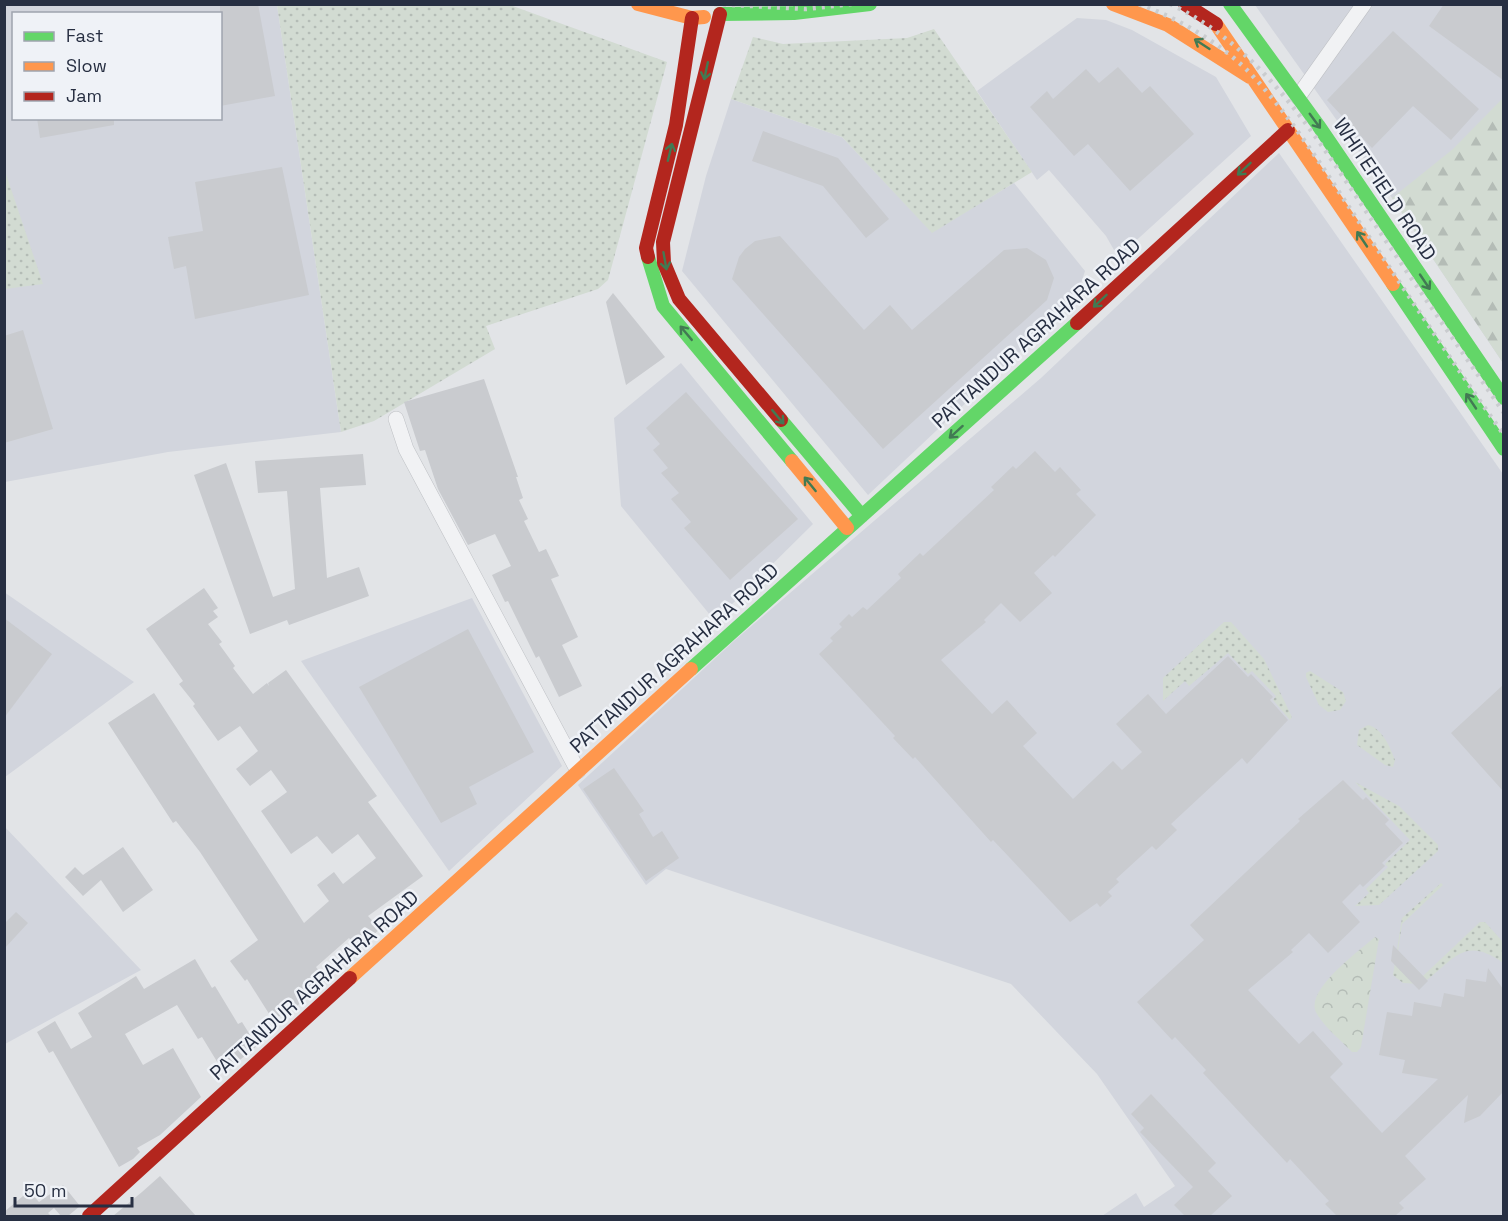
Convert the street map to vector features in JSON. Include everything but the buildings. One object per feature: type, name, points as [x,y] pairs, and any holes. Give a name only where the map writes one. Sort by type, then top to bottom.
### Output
[{"type":"street","points":[[638,4],[693,18],[720,14],[756,4]]},
{"type":"street","points":[[720,14],[794,14],[870,4]]},
{"type":"street","points":[[1113,4],[1160,21],[1200,41],[1250,77]]},
{"type":"street","points":[[1185,4],[1216,24],[1503,449]]},
{"type":"street","name":"WHITEFIELD ROAD","points":[[1230,4],[1298,97],[1503,398]]},
{"type":"street","points":[[1298,97],[1364,4]]},
{"type":"street","points":[[720,14],[663,242],[664,263],[679,299],[861,516]]},
{"type":"street","points":[[693,18],[676,125],[646,248],[650,268],[663,306],[847,528]]},
{"type":"street","name":"PATTANDUR AGRAHARA ROAD","points":[[88,1216],[1288,130]]},
{"type":"street","points":[[396,420],[406,449],[578,771]]},
{"type":"shaded area","points":[[5,5],[277,5],[341,432],[168,452],[5,482]]},
{"type":"shaded area","points":[[1255,5],[1503,5],[1503,363],[1392,198]]},
{"type":"shaded area","points":[[1077,18],[1106,20],[1132,30],[1216,77],[1251,136],[1118,257],[1106,236],[1049,170],[1037,180],[977,91]]},
{"type":"shaded area","points":[[731,99],[842,137],[932,232],[1014,183],[1085,271],[1076,299],[868,495],[682,271],[706,176]]},
{"type":"shaded area","points":[[1279,153],[1503,474],[1503,1216],[1102,1216],[1136,1193],[1144,1207],[1175,1186],[1097,1074],[1011,984],[666,869],[646,885],[578,785],[735,640],[1041,378]]},
{"type":"shaded area","points":[[681,363],[813,524],[715,621],[621,506],[614,418]]},
{"type":"shaded area","points":[[4,592],[134,682],[5,777],[4,777]]},
{"type":"shaded area","points":[[472,598],[562,766],[449,871],[301,661]]},
{"type":"shaded area","points":[[4,826],[141,970],[5,1044],[4,1044]]},
{"type":"green space","points":[[277,5],[510,5],[667,62],[608,280],[598,289],[486,326],[495,349],[374,421],[341,432]]},
{"type":"green space","points":[[934,29],[1032,172],[932,233],[842,137],[731,99],[753,37],[783,44],[907,38]]},
{"type":"green space","points":[[1503,98],[1503,363],[1392,198],[1453,149]]},
{"type":"green space","points":[[5,171],[43,284],[5,289]]},
{"type":"green space","points":[[1224,622],[1231,622],[1264,659],[1292,717],[1290,720],[1273,700],[1276,696],[1252,671],[1248,674],[1228,653],[1189,686],[1185,681],[1163,701],[1163,678]]},
{"type":"green space","points":[[1310,671],[1343,692],[1346,701],[1340,710],[1328,712],[1319,705],[1306,677],[1306,673]]},
{"type":"green space","points":[[1368,725],[1377,730],[1391,749],[1395,760],[1393,767],[1385,765],[1357,745],[1359,730]]},
{"type":"green space","points":[[1355,782],[1399,806],[1438,845],[1438,851],[1379,905],[1355,906],[1369,893],[1366,889],[1388,867],[1385,864],[1410,840]]},
{"type":"green space","points":[[1441,883],[1443,885],[1402,924],[1398,951],[1423,976],[1480,922],[1485,922],[1503,942],[1503,963],[1489,954],[1467,951],[1458,955],[1421,984],[1403,983],[1393,975],[1402,918]]},
{"type":"green space","points":[[1375,937],[1379,939],[1361,1047],[1357,1052],[1352,1052],[1317,1014],[1315,1005],[1317,995],[1334,972]]},
{"type":"railway","points":[[714,4],[806,9],[852,4]]},
{"type":"railway","points":[[1139,4],[1183,24],[1210,40],[1235,59],[1262,86],[1316,158],[1504,435]]},
{"type":"railway","points":[[1170,4],[1205,24],[1236,47],[1290,103],[1504,413]]},
{"type":"traffic: fast","points":[[720,14],[794,13],[870,4]]},
{"type":"traffic: fast","points":[[1230,4],[1318,125],[1504,398]]},
{"type":"traffic: fast","points":[[648,257],[663,306],[792,461]]},
{"type":"traffic: fast","points":[[1393,284],[1504,449]]},
{"type":"traffic: fast","points":[[691,669],[1077,323]]},
{"type":"traffic: fast","points":[[781,420],[862,516]]},
{"type":"traffic: slow","points":[[638,4],[692,18],[704,17]]},
{"type":"traffic: slow","points":[[1113,4],[1168,25],[1250,77]]},
{"type":"traffic: slow","points":[[1216,24],[1393,284]]},
{"type":"traffic: slow","points":[[792,461],[847,528]]},
{"type":"traffic: slow","points":[[350,978],[691,669]]},
{"type":"traffic: jam","points":[[1185,4],[1216,24]]},
{"type":"traffic: jam","points":[[720,14],[663,242],[664,263],[679,299],[781,420]]},
{"type":"traffic: jam","points":[[648,257],[646,248],[676,125],[692,18]]},
{"type":"traffic: jam","points":[[1077,323],[1288,130]]},
{"type":"traffic: jam","points":[[89,1216],[350,978]]}]
